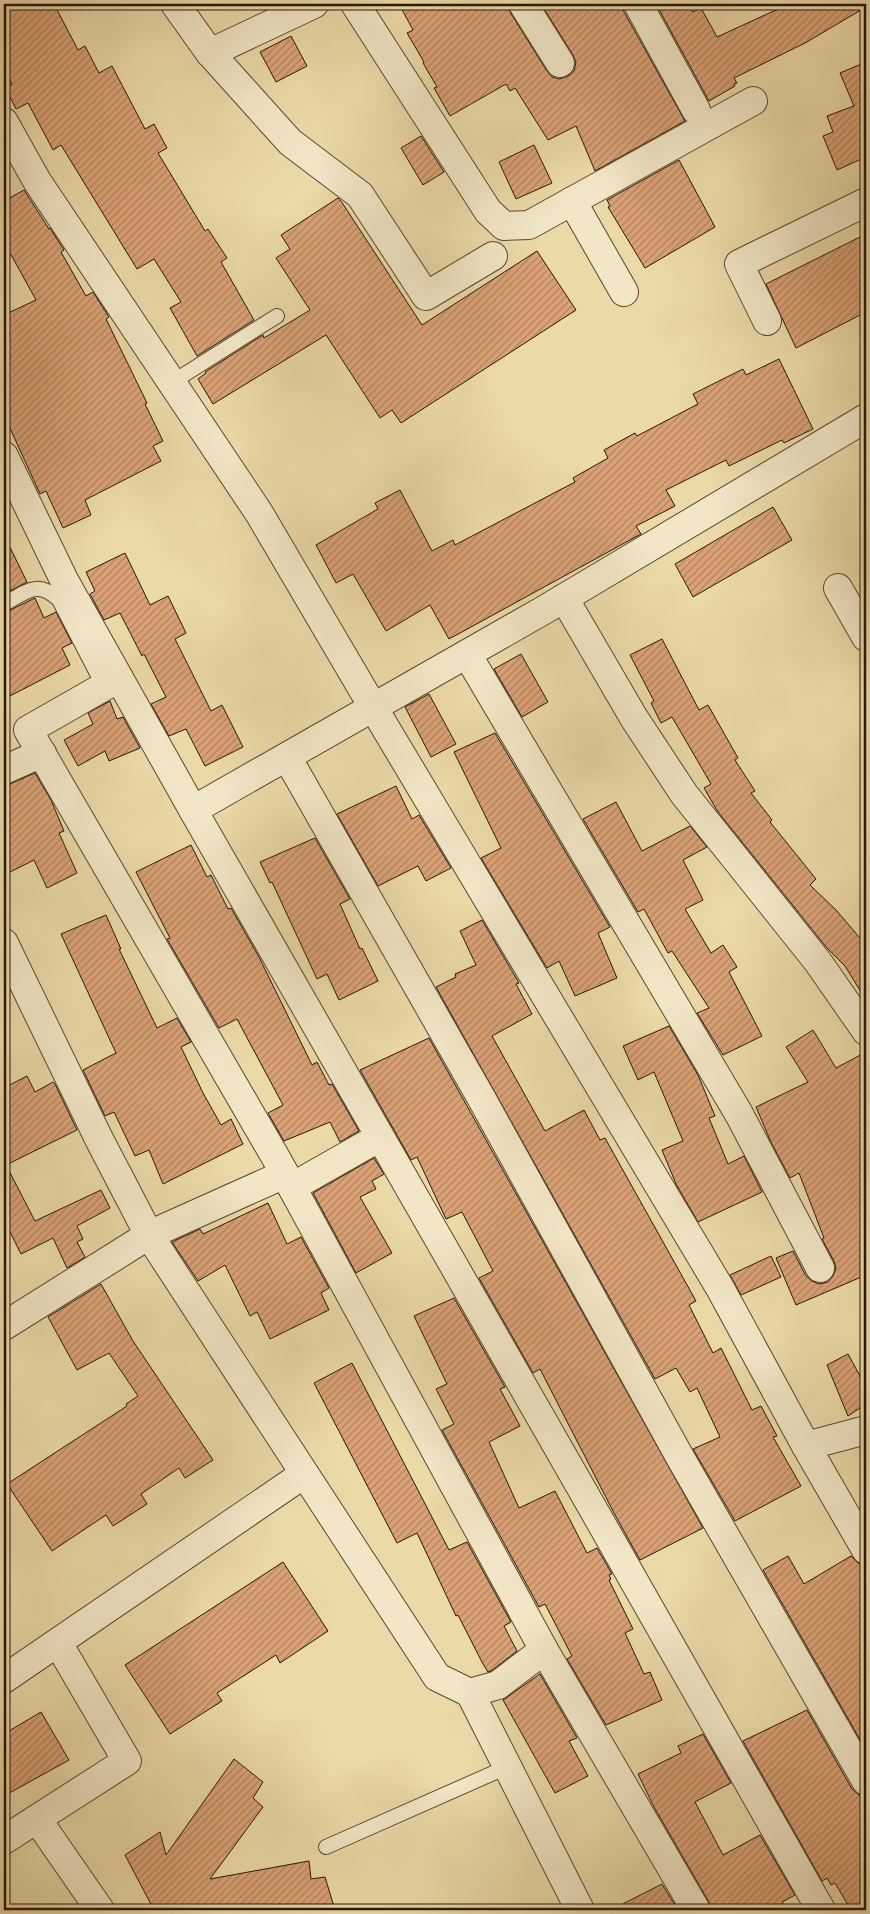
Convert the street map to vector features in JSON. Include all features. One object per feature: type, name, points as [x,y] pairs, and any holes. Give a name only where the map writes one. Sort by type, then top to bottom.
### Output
[{"type":"street","points":[[174,4],[210,53],[290,142],[360,195],[426,296],[493,256]]},
{"type":"street","points":[[210,53],[314,4]]},
{"type":"street","points":[[355,4],[488,211],[504,226],[529,225],[753,101]]},
{"type":"street","points":[[523,4],[560,63]]},
{"type":"street","points":[[638,4],[696,110]]},
{"type":"street","points":[[4,122],[37,181],[259,513],[715,1279],[806,1446],[866,1550]]},
{"type":"street","points":[[572,201],[624,292]]},
{"type":"street","points":[[768,321],[738,264],[866,202]]},
{"type":"street","points":[[193,810],[564,598],[866,418]]},
{"type":"street","points":[[4,456],[111,682],[193,810],[821,1910]]},
{"type":"street","points":[[838,588],[866,637]]},
{"type":"street","points":[[564,598],[634,718],[684,794],[818,962],[866,1031]]},
{"type":"street","points":[[467,654],[739,1114],[820,1268]]},
{"type":"street","points":[[111,682],[28,730],[288,1180],[544,1650],[696,1910]]},
{"type":"street","points":[[4,770],[42,753]]},
{"type":"street","points":[[287,757],[483,1101],[681,1459],[866,1781]]},
{"type":"street","points":[[4,943],[99,1139],[149,1235],[437,1677],[470,1693],[580,1910]]},
{"type":"street","points":[[4,1326],[149,1235],[288,1180],[380,1137]]},
{"type":"street","points":[[806,1446],[866,1430]]},
{"type":"street","points":[[4,1679],[304,1474]]},
{"type":"street","points":[[4,1840],[127,1761],[58,1643]]},
{"type":"street","points":[[470,1693],[498,1685],[544,1650]]},
{"type":"street","points":[[37,1819],[100,1910]]},
{"type":"lane","points":[[171,382],[277,316]]},
{"type":"lane","points":[[4,604],[36,588],[51,592],[59,600],[111,682]]},
{"type":"lane","points":[[326,1847],[507,1767]]},
{"type":"building","points":[[4,4],[54,4],[78,50],[85,46],[99,73],[112,66],[145,129],[154,124],[167,148],[158,153],[205,231],[208,229],[227,258],[221,262],[254,320],[197,356],[170,308],[181,302],[154,259],[137,269],[61,145],[53,150],[28,103],[16,109],[5,87],[12,84],[4,68]]},
{"type":"building","points":[[399,4],[508,4],[510,12],[547,71],[552,77],[560,79],[574,71],[576,62],[541,4],[622,4],[624,12],[685,121],[595,171],[576,126],[548,140],[515,88],[510,91],[506,84],[450,116],[434,88],[437,87],[407,33],[413,30]]},
{"type":"building","points":[[656,4],[688,4],[693,12],[701,8],[717,37],[789,4],[866,4],[866,7],[805,43],[734,78],[737,83],[734,84],[735,86],[709,101]]},
{"type":"building","points":[[291,36],[307,66],[276,82],[260,52]]},
{"type":"building","points":[[866,62],[866,157],[837,170],[823,136],[833,132],[827,116],[854,106],[840,73]]},
{"type":"building","points":[[421,136],[444,172],[423,185],[401,148]]},
{"type":"building","points":[[534,145],[552,183],[516,199],[499,162]]},
{"type":"building","points":[[679,160],[715,227],[645,268],[608,207],[610,206],[607,200]]},
{"type":"building","points":[[24,190],[64,250],[61,252],[86,296],[93,292],[109,317],[106,319],[147,403],[145,404],[163,441],[153,446],[161,461],[85,500],[91,515],[63,528],[46,491],[40,494],[4,415],[4,315],[36,300],[4,242],[4,201]]},
{"type":"building","points":[[338,198],[422,325],[537,251],[576,310],[401,423],[392,410],[380,418],[326,335],[213,404],[198,379],[205,372],[263,335],[264,338],[310,310],[276,258],[290,249],[281,235]]},
{"type":"building","points":[[866,234],[866,312],[796,348],[766,284]]},
{"type":"building","points":[[779,359],[813,429],[784,443],[782,440],[729,466],[726,460],[666,490],[675,506],[636,526],[641,534],[449,639],[430,605],[386,631],[353,574],[336,583],[316,545],[378,509],[375,503],[400,490],[432,551],[453,540],[455,545],[575,482],[573,478],[608,458],[604,450],[635,433],[637,436],[698,404],[693,394],[743,369],[746,375]]},
{"type":"building","points":[[773,507],[792,540],[693,597],[675,564]]},
{"type":"building","points":[[4,535],[27,582],[4,594]]},
{"type":"building","points":[[125,553],[150,605],[168,596],[186,633],[175,639],[211,711],[222,705],[243,747],[205,766],[186,729],[169,736],[151,704],[166,697],[120,613],[104,620],[90,594],[95,591],[86,572]]},
{"type":"building","points":[[35,598],[44,618],[56,612],[72,643],[62,648],[70,665],[4,699],[4,613]]},
{"type":"building","points":[[662,639],[699,710],[708,705],[738,758],[735,760],[755,791],[751,793],[772,820],[770,822],[816,879],[810,885],[836,910],[866,945],[866,1000],[845,966],[827,948],[718,812],[704,788],[711,784],[672,717],[661,723],[651,703],[654,701],[630,655]]},
{"type":"building","points":[[521,654],[548,702],[522,717],[494,669]]},
{"type":"building","points":[[429,694],[456,744],[431,757],[405,707]]},
{"type":"building","points":[[110,701],[117,719],[123,717],[140,748],[109,761],[105,751],[78,766],[64,740],[93,724],[88,713]]},
{"type":"building","points":[[495,733],[610,927],[598,933],[617,978],[575,996],[559,961],[547,968],[481,858],[501,848],[454,752]]},
{"type":"building","points":[[35,773],[51,800],[64,831],[59,833],[77,873],[47,888],[34,860],[4,875],[4,785]]},
{"type":"building","points":[[396,786],[412,819],[419,815],[451,868],[426,881],[418,866],[378,886],[337,814]]},
{"type":"building","points":[[616,802],[642,851],[690,826],[707,847],[683,860],[703,900],[685,909],[711,953],[723,945],[737,967],[729,972],[762,1036],[723,1055],[697,1013],[709,1008],[672,951],[668,953],[644,909],[638,912],[583,819]]},
{"type":"building","points":[[315,838],[350,899],[340,904],[360,949],[362,948],[378,981],[339,1000],[327,974],[317,979],[272,882],[270,883],[260,862]]},
{"type":"building","points":[[191,845],[207,877],[211,875],[228,909],[231,908],[259,957],[312,1065],[317,1062],[329,1085],[332,1084],[359,1131],[340,1142],[330,1122],[284,1141],[268,1113],[283,1105],[237,1019],[219,1028],[167,939],[170,938],[136,872]]},
{"type":"building","points":[[106,915],[121,949],[119,949],[157,1028],[177,1018],[191,1042],[181,1047],[203,1093],[221,1125],[231,1119],[243,1144],[163,1184],[149,1150],[135,1156],[114,1112],[105,1116],[83,1070],[116,1053],[61,934]]},
{"type":"building","points":[[482,920],[519,983],[516,984],[532,1014],[492,1036],[545,1131],[584,1110],[600,1140],[605,1138],[696,1301],[689,1305],[713,1353],[721,1348],[752,1410],[761,1406],[777,1436],[773,1437],[801,1486],[735,1521],[693,1449],[720,1437],[697,1388],[690,1392],[676,1368],[655,1379],[436,987],[456,977],[455,974],[476,965],[460,931]]},
{"type":"building","points":[[669,1026],[698,1075],[715,1116],[709,1118],[728,1164],[744,1156],[762,1192],[698,1222],[676,1184],[662,1150],[683,1141],[654,1072],[638,1080],[623,1046]]},
{"type":"building","points":[[813,1030],[836,1068],[866,1052],[866,1275],[796,1305],[776,1258],[793,1251],[806,1276],[819,1284],[828,1282],[836,1268],[822,1239],[824,1238],[799,1173],[790,1178],[771,1142],[756,1107],[808,1082],[786,1047]]},
{"type":"building","points":[[429,1038],[703,1528],[640,1560],[540,1369],[533,1373],[479,1278],[493,1271],[462,1212],[446,1219],[417,1157],[411,1160],[360,1070]]},
{"type":"building","points":[[27,1076],[35,1092],[53,1082],[55,1084],[77,1130],[6,1165],[35,1221],[101,1190],[110,1208],[77,1226],[83,1239],[77,1242],[85,1257],[67,1268],[53,1238],[21,1254],[4,1220],[4,1088]]},
{"type":"building","points":[[374,1158],[384,1174],[372,1181],[376,1189],[360,1197],[392,1253],[356,1273],[313,1193]]},
{"type":"building","points":[[268,1203],[287,1244],[301,1237],[329,1288],[321,1293],[329,1310],[270,1339],[257,1312],[250,1316],[225,1265],[198,1281],[172,1242],[200,1229],[203,1234]]},
{"type":"building","points":[[771,1256],[781,1277],[741,1295],[730,1275]]},
{"type":"building","points":[[101,1284],[133,1341],[213,1460],[185,1478],[179,1468],[141,1494],[147,1504],[113,1526],[106,1515],[52,1551],[7,1484],[127,1406],[126,1404],[138,1396],[109,1353],[77,1370],[48,1317]]},
{"type":"building","points":[[454,1298],[505,1387],[500,1389],[520,1426],[489,1442],[519,1508],[555,1491],[587,1553],[597,1548],[612,1574],[609,1575],[611,1579],[609,1580],[633,1629],[625,1633],[644,1674],[650,1672],[662,1700],[606,1725],[567,1659],[572,1656],[545,1604],[539,1607],[442,1430],[454,1424],[436,1389],[447,1384],[414,1316]]},
{"type":"building","points":[[848,1354],[866,1387],[866,1404],[848,1416],[827,1365]]},
{"type":"building","points":[[352,1363],[449,1550],[467,1542],[511,1622],[504,1626],[517,1651],[491,1671],[488,1672],[458,1615],[456,1616],[417,1533],[397,1543],[314,1383]]},
{"type":"building","points":[[788,1556],[804,1584],[851,1556],[858,1563],[866,1566],[866,1750],[763,1570]]},
{"type":"building","points":[[283,1562],[328,1631],[280,1663],[276,1655],[217,1693],[222,1701],[170,1734],[125,1665]]},
{"type":"building","points":[[540,1674],[577,1738],[569,1741],[588,1776],[555,1793],[503,1700]]},
{"type":"building","points":[[807,1710],[852,1789],[859,1795],[866,1797],[866,1910],[851,1910],[835,1883],[831,1885],[827,1878],[822,1881],[743,1741]]},
{"type":"building","points":[[41,1712],[69,1760],[4,1796],[4,1734]]},
{"type":"building","points":[[703,1734],[731,1783],[695,1802],[723,1855],[760,1835],[795,1895],[782,1902],[787,1910],[712,1910],[654,1807],[638,1774],[681,1753],[678,1746]]},
{"type":"building","points":[[234,1759],[263,1782],[253,1798],[263,1807],[210,1879],[309,1861],[311,1879],[325,1877],[335,1910],[154,1910],[125,1855],[160,1832],[166,1855]]},
{"type":"building","points":[[662,1884],[678,1910],[611,1910]]}]
